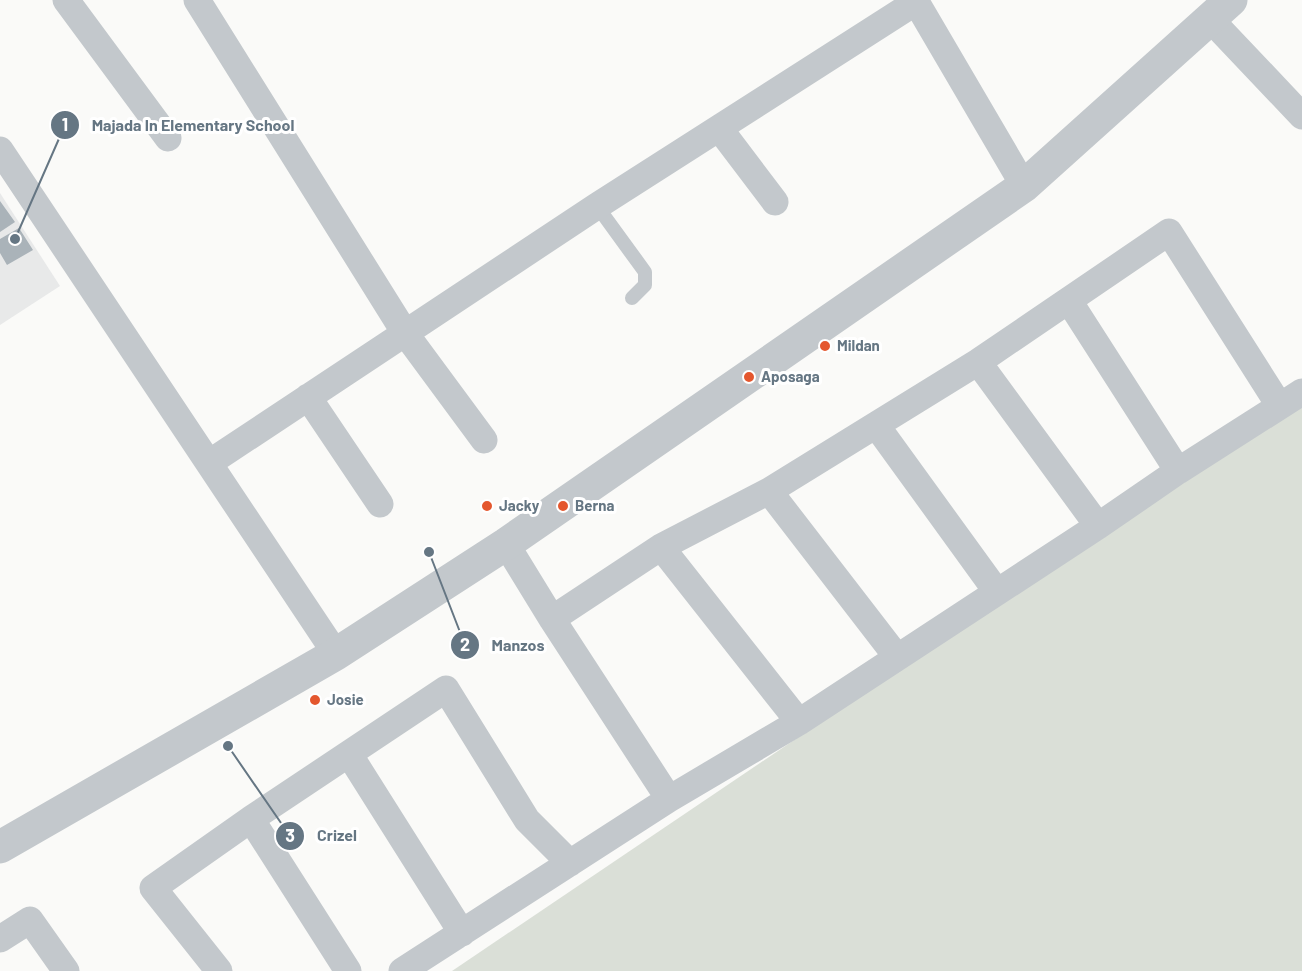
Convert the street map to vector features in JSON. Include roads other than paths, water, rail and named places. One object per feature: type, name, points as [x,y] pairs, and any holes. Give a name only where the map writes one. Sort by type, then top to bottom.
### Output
[{"type":"street","points":[[66,0],[168,138]]},
{"type":"street","points":[[197,0],[405,333],[483,440]]},
{"type":"street","points":[[209,463],[597,206],[915,1],[1024,186]]},
{"type":"street","points":[[0,847],[336,654],[506,544],[1024,186],[1221,10],[1302,116]]},
{"type":"street","points":[[718,128],[775,202]]},
{"type":"street","points":[[0,150],[336,654]]},
{"type":"street","points":[[402,971],[669,799],[799,722],[1291,399],[1169,232],[978,362],[769,491],[661,547],[552,619]]},
{"type":"street","points":[[1069,301],[1179,471]]},
{"type":"street","points":[[978,362],[1098,526]]},
{"type":"street","points":[[308,397],[380,504]]},
{"type":"street","points":[[876,425],[997,592]]},
{"type":"street","points":[[769,491],[897,657]]},
{"type":"street","points":[[506,544],[669,799]]},
{"type":"street","points":[[661,547],[799,722]]},
{"type":"street","points":[[219,971],[153,888],[251,819],[446,690],[527,820],[570,863]]},
{"type":"street","points":[[348,754],[462,933]]},
{"type":"street","points":[[251,819],[348,971]]},
{"type":"street","points":[[0,939],[30,920],[66,971]]},
{"type":"lane","points":[[597,206],[645,272],[645,285],[632,298]]},
{"type":"place","name":"Majada In Elementary School","points":[[15,239]]},
{"type":"place","name":"Mildan","points":[[825,346]]},
{"type":"place","name":"Aposaga","points":[[749,377]]},
{"type":"place","name":"Jacky","points":[[487,506]]},
{"type":"place","name":"Berna","points":[[563,506]]},
{"type":"place","name":"Manzos","points":[[429,552]]},
{"type":"place","name":"Josie","points":[[315,700]]},
{"type":"place","name":"Crizel","points":[[228,746]]}]
